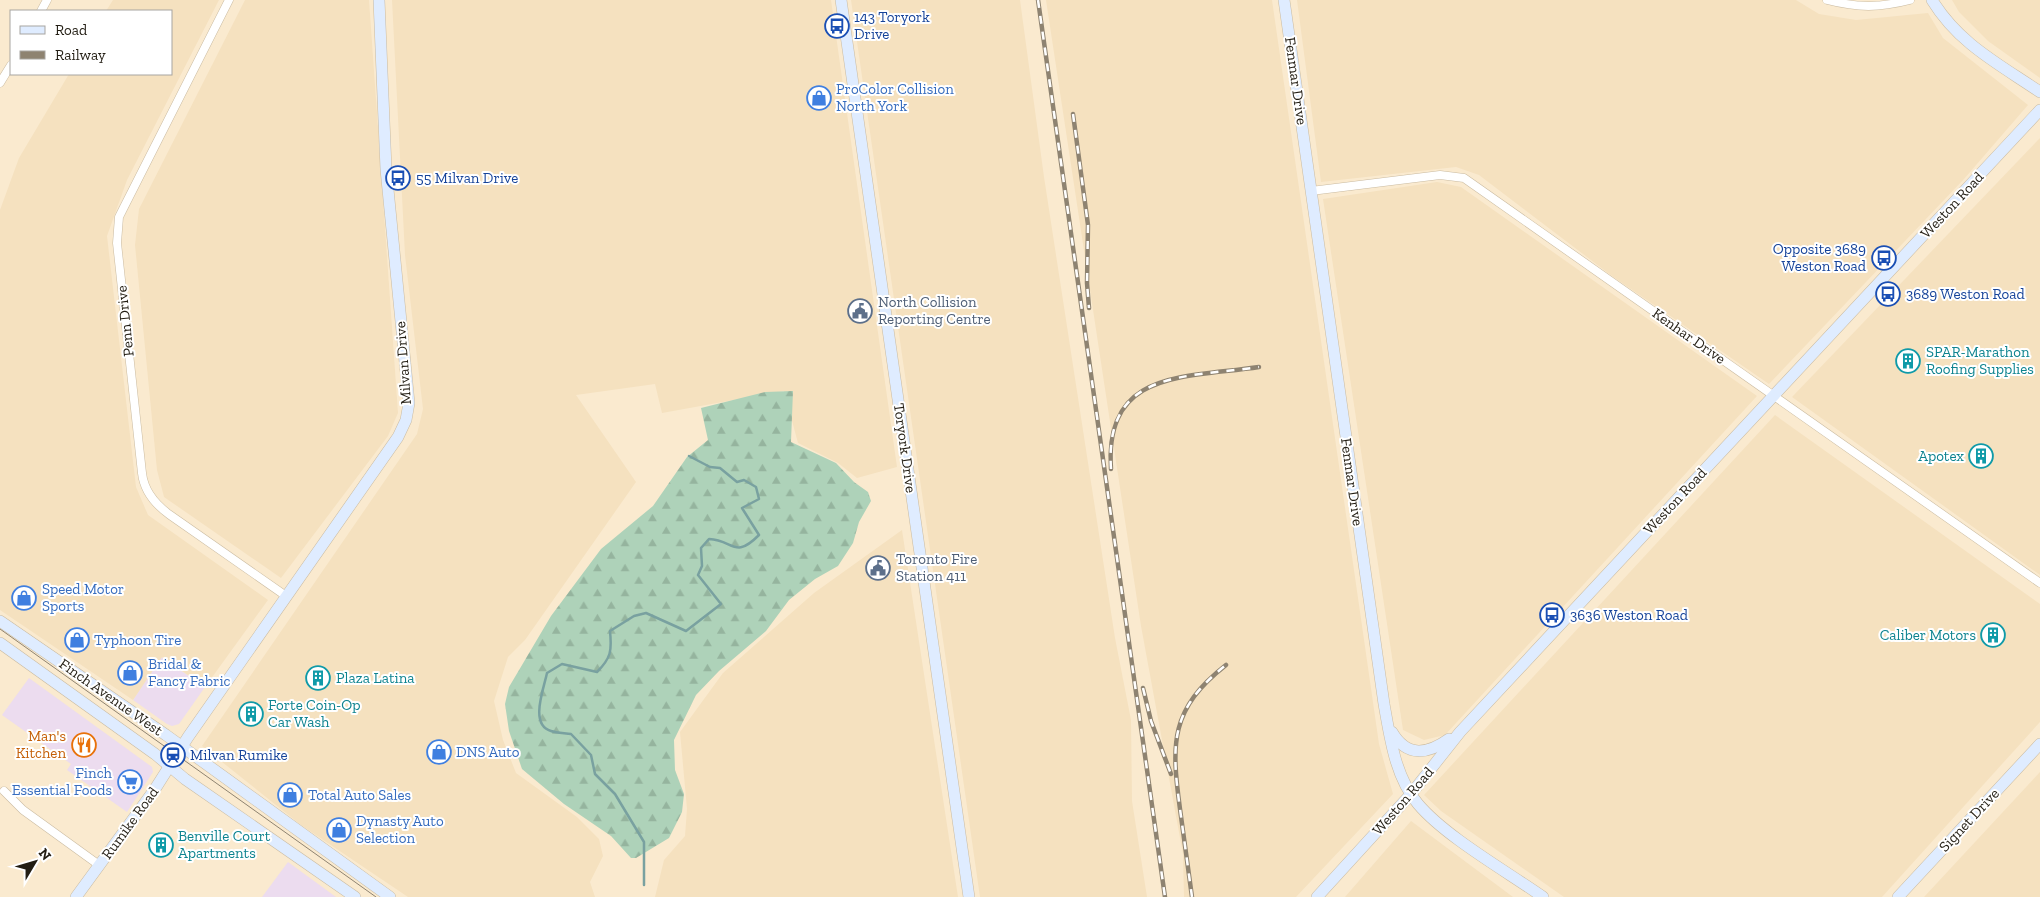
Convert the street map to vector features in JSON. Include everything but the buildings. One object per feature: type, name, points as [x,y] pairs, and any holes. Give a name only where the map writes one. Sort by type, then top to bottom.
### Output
[{"type":"street","name":"Penn Drive","points":[[229,0],[122,209],[119,217],[117,243],[142,479],[159,507],[286,596]]},
{"type":"street","name":"Milvan Drive","points":[[181,747],[398,437],[406,420],[409,403],[386,169],[378,0]]},
{"type":"street","name":"Toryork Drive","points":[[841,0],[969,897]]},
{"type":"street","name":"Fenmar Drive","points":[[1284,0],[1393,751],[1411,794],[1418,804],[1445,830],[1543,897]]},
{"type":"street","points":[[1827,0],[1853,7],[1892,4],[1910,0]]},
{"type":"street","points":[[1932,0],[1944,19],[1967,44],[2040,92]]},
{"type":"street","points":[[37,1],[44,5]]},
{"type":"street","points":[[0,83],[10,66]]},
{"type":"street","name":"Weston Road","points":[[1317,897],[1411,794],[1460,732],[2040,110]]},
{"type":"street","name":"Kenhar Drive","points":[[1311,191],[1440,175],[1464,178],[2040,582]]},
{"type":"street","name":"Finch Avenue West","points":[[0,621],[181,747],[390,897]]},
{"type":"street","name":"Finch Avenue West","points":[[0,643],[271,840],[355,897]]},
{"type":"street","points":[[1388,723],[1400,744],[1421,751],[1435,749],[1460,732]]},
{"type":"street","name":"Signet Drive","points":[[1898,897],[2040,744]]},
{"type":"street","name":"Rumike Road","points":[[76,897],[155,789],[181,747]]},
{"type":"street","points":[[4,791],[23,810],[99,865]]},
{"type":"shaded area","points":[[113,0],[219,0],[127,180],[107,236],[136,487],[148,515],[268,600],[205,687],[162,657],[133,700],[0,610],[0,210],[19,158],[68,75],[172,75],[172,10],[107,10]]},
{"type":"shaded area","points":[[245,0],[369,0],[398,413],[388,436],[281,578],[164,497],[157,470],[135,245],[139,209]]},
{"type":"shaded area","points":[[392,0],[831,0],[897,467],[857,478],[838,463],[798,443],[784,391],[662,413],[655,384],[576,395],[636,482],[525,640],[508,657],[494,701],[503,740],[516,773],[577,817],[599,839],[603,856],[590,882],[595,897],[408,897],[301,825],[202,746],[417,434],[423,409],[405,255]]},
{"type":"shaded area","points":[[851,0],[1020,0],[1044,177],[1115,638],[1131,720],[1132,801],[1147,897],[980,897]]},
{"type":"shaded area","points":[[1046,0],[1272,0],[1379,744],[1393,794],[1296,897],[1184,897],[1183,854],[1141,626]]},
{"type":"shaded area","points":[[1297,0],[1796,0],[1819,14],[1856,20],[1928,13],[1943,38],[2028,105],[1964,179],[1769,384],[1612,276],[1479,175],[1456,167],[1321,182]]},
{"type":"shaded area","points":[[1952,0],[2040,0],[2040,78],[1988,41],[1959,12]]},
{"type":"shaded area","points":[[2040,138],[2040,575],[1792,397]]},
{"type":"shaded area","points":[[1437,182],[1461,187],[1757,396],[1445,735],[1424,740],[1403,730],[1323,199]]},
{"type":"shaded area","points":[[1775,415],[2040,604],[2040,722],[1882,897],[1564,897],[1441,811],[1424,795]]},
{"type":"shaded area","points":[[902,530],[958,897],[655,897],[664,860],[685,836],[687,809],[680,732],[723,673],[814,593]]},
{"type":"shaded area","points":[[161,657],[205,687],[179,724],[172,726],[133,700]]},
{"type":"shaded area","points":[[29,678],[152,767],[153,772],[127,812],[67,770],[71,764],[2,715]]},
{"type":"shaded area","points":[[2040,772],[2040,897],[1924,897]]},
{"type":"shaded area","points":[[1411,821],[1474,868],[1513,897],[1345,897]]},
{"type":"shaded area","points":[[288,862],[336,897],[262,897]]},
{"type":"green space","points":[[793,391],[791,442],[836,463],[854,482],[868,492],[871,501],[859,522],[853,543],[838,566],[815,579],[789,600],[766,631],[719,671],[696,695],[674,740],[675,770],[684,794],[682,812],[669,838],[636,858],[631,858],[611,836],[564,804],[522,769],[509,731],[505,704],[509,687],[551,616],[601,549],[653,506],[687,457],[708,440],[701,408],[765,392]]},
{"type":"waterway","points":[[644,885],[644,842],[615,794],[595,774],[591,755],[571,734],[553,732],[544,727],[539,714],[547,673],[562,664],[597,672],[610,654],[610,631],[634,616],[646,613],[686,631],[721,604],[698,575],[702,566],[701,548],[709,539],[739,548],[751,542],[759,535],[742,508],[759,499],[756,487],[744,480],[737,482],[720,468],[710,467],[689,456]]},
{"type":"tram line","points":[[0,629],[376,897]]},
{"type":"railway","points":[[1038,0],[1165,897]]},
{"type":"railway","points":[[1073,114],[1088,225],[1087,283],[1089,308]]},
{"type":"railway","points":[[1111,469],[1112,436],[1121,412],[1136,396],[1155,385],[1178,378],[1259,367]]},
{"type":"railway","points":[[1192,897],[1177,786],[1176,746],[1184,712],[1208,681],[1226,665]]},
{"type":"railway","points":[[1143,688],[1151,721],[1171,774]]},
{"type":"place","name":"143 Toryork Drive","points":[[837,26]]},
{"type":"place","name":"ProColor Collision North York","points":[[819,98]]},
{"type":"place","name":"55 Milvan Drive","points":[[398,178]]},
{"type":"place","name":"Opposite 3689 Weston Road","points":[[1884,258]]},
{"type":"place","name":"3689 Weston Road","points":[[1888,294]]},
{"type":"place","name":"North Collision Reporting Centre","points":[[860,311]]},
{"type":"place","name":"SPAR-Marathon Roofing Supplies","points":[[1908,361]]},
{"type":"place","name":"Apotex","points":[[1981,456]]},
{"type":"place","name":"Toronto Fire Station 411","points":[[878,568]]},
{"type":"place","name":"Speed Motor Sports","points":[[24,598]]},
{"type":"place","name":"3636 Weston Road","points":[[1552,615]]},
{"type":"place","name":"Caliber Motors","points":[[1993,635]]},
{"type":"place","name":"Typhoon Tire","points":[[77,640]]},
{"type":"place","name":"Bridal & Fancy Fabric","points":[[130,673]]},
{"type":"place","name":"Plaza Latina","points":[[318,678]]},
{"type":"place","name":"Forte Coin-Op Car Wash","points":[[251,714]]},
{"type":"place","name":"Man's Kitchen","points":[[84,745]]},
{"type":"place","name":"DNS Auto","points":[[439,752]]},
{"type":"place","name":"Milvan Rumike","points":[[173,755]]},
{"type":"place","name":"Finch Essential Foods","points":[[130,782]]},
{"type":"place","name":"Total Auto Sales","points":[[290,795]]},
{"type":"place","name":"Dynasty Auto Selection","points":[[339,830]]},
{"type":"place","name":"Benville Court Apartments","points":[[161,845]]}]
